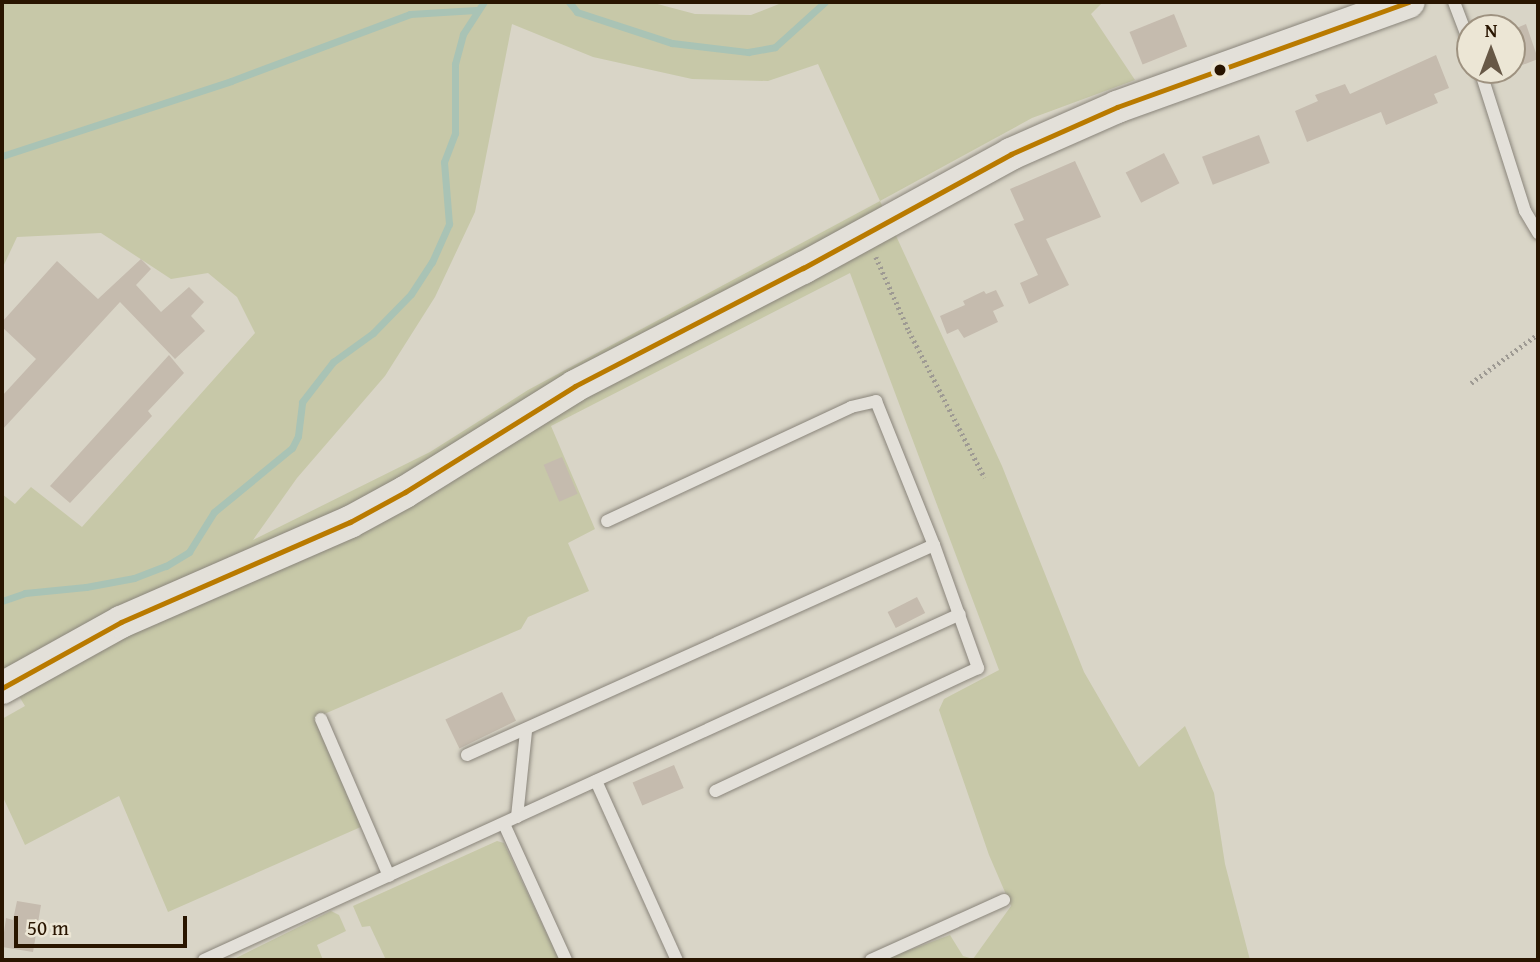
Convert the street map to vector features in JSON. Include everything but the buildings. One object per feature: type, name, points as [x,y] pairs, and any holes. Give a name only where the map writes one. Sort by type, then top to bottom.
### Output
[{"type":"street","points":[[2,688],[121,622],[361,516],[575,386],[1059,130],[1409,2]]},
{"type":"lane","points":[[1484,84],[1525,211],[1538,233]]},
{"type":"lane","points":[[607,521],[851,407],[876,401],[934,545],[978,661],[978,668],[715,791]]},
{"type":"lane","points":[[467,755],[526,731],[934,545]]},
{"type":"lane","points":[[204,960],[960,614]]},
{"type":"lane","points":[[321,719],[389,876]]},
{"type":"lane","points":[[517,817],[526,731]]},
{"type":"lane","points":[[596,781],[677,960]]},
{"type":"lane","points":[[504,824],[566,960]]},
{"type":"lane","points":[[872,960],[1004,900]]},
{"type":"path","points":[[864,234],[909,331],[985,478]]},
{"type":"path","points":[[1471,383],[1538,334]]},
{"type":"green space","points":[[2,2],[650,2],[695,14],[751,15],[784,2],[1103,2],[1091,14],[1135,80],[1032,118],[880,201],[1002,466],[1084,672],[1139,767],[1185,726],[1214,793],[1225,864],[1250,960],[883,960],[950,935],[963,956],[973,959],[1011,906],[989,855],[939,710],[944,699],[999,670],[850,273],[551,426],[595,529],[568,543],[589,591],[528,617],[521,629],[315,718],[363,826],[168,912],[119,796],[25,845],[2,795],[2,719],[25,706],[2,668],[2,494],[15,504],[31,487],[82,527],[255,333],[237,297],[208,273],[171,279],[101,233],[17,237],[2,269]],"holes":[[[512,24],[593,57],[692,79],[768,81],[818,64],[880,201],[528,390],[430,452],[253,540],[297,478],[385,376],[435,297],[475,212]]]},
{"type":"green space","points":[[497,841],[504,843],[559,960],[386,960],[370,926],[362,927],[353,906]]},
{"type":"green space","points":[[331,911],[339,915],[346,931],[317,945],[323,960],[232,960]]},
{"type":"waterway","points":[[2,601],[25,593],[86,587],[134,578],[166,566],[189,552],[214,512],[292,448],[298,436],[302,402],[333,362],[373,333],[411,294],[432,262],[449,224],[444,162],[455,133],[455,64],[463,34],[484,2]]},
{"type":"waterway","points":[[569,2],[577,12],[672,43],[748,52],[775,47],[825,2]]},
{"type":"waterway","points":[[2,156],[231,81],[410,14],[476,10]]},
{"type":"transit line","points":[[2,688],[121,622],[350,522],[405,492],[575,386],[803,268],[1011,154],[1117,107],[1409,2]]}]
